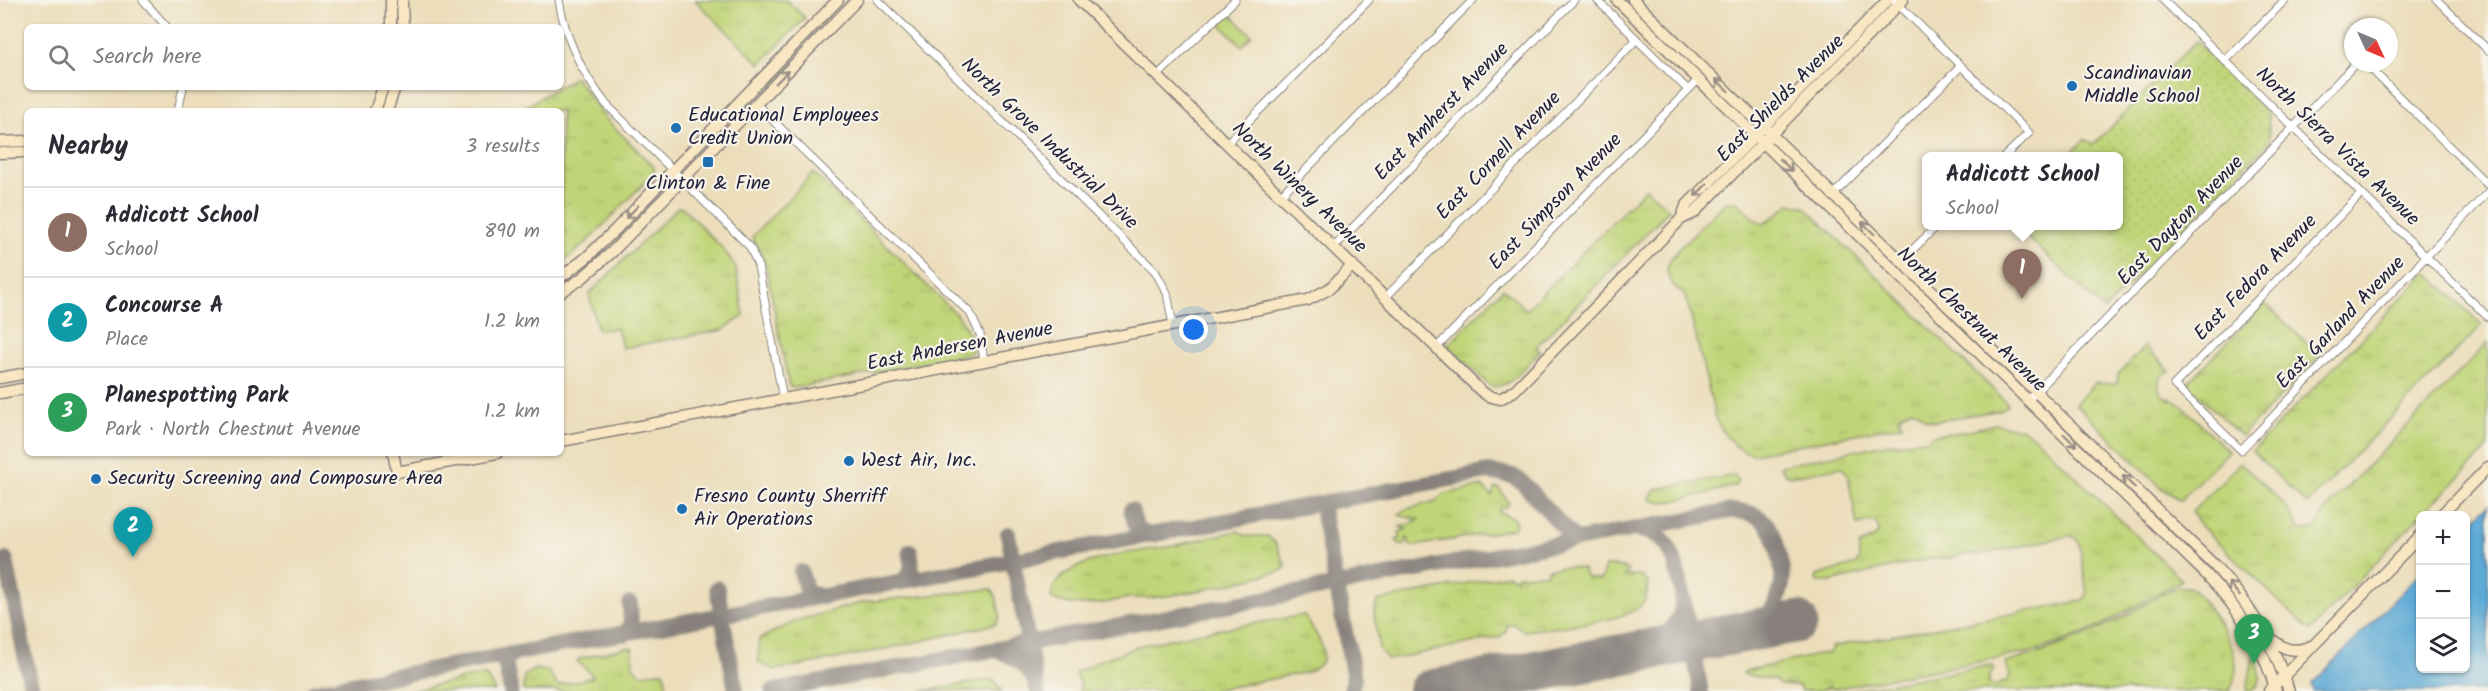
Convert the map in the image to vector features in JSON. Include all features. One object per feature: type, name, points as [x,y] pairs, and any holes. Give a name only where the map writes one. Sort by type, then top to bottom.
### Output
[{"type":"main road","points":[[391,0],[391,24]]},
{"type":"main road","points":[[402,0],[403,24]]},
{"type":"main road","points":[[564,275],[596,249],[838,0]]},
{"type":"main road","points":[[564,290],[603,261],[857,0]]},
{"type":"main road","name":"East Shields Avenue","points":[[1496,399],[1505,398],[1514,391],[1681,219],[1694,213],[1763,134],[1888,0]]},
{"type":"main road","name":"North Winery Avenue","points":[[1085,2],[1481,391],[1496,399]]},
{"type":"main road","name":"North Chestnut Avenue","points":[[1626,2],[1694,58],[1763,134]]},
{"type":"main road","name":"North Chestnut Avenue","points":[[1626,2],[1645,26],[1699,79],[1763,134],[2167,527],[2227,580],[2263,632],[2289,691]]},
{"type":"main road","name":"East Shields Avenue","points":[[1763,134],[1899,2]]},
{"type":"main road","points":[[1645,26],[1665,39],[1686,60],[1694,58]]},
{"type":"main road","points":[[376,108],[382,90]]},
{"type":"main road","points":[[388,108],[394,90]]},
{"type":"main road","points":[[0,142],[24,141]]},
{"type":"main road","points":[[0,153],[24,152]]},
{"type":"main road","name":"East Andersen Avenue","points":[[564,440],[1308,300],[1329,289],[1353,265]]},
{"type":"main road","points":[[0,378],[24,374]]},
{"type":"main road","points":[[0,393],[24,389]]},
{"type":"main road","points":[[394,456],[397,472],[481,456]]},
{"type":"main road","points":[[2445,511],[2488,467]]},
{"type":"main road","name":"North Chestnut Avenue","points":[[2167,527],[2234,608],[2258,646],[2273,689]]},
{"type":"main road","points":[[2273,689],[2283,676],[2416,541]]},
{"type":"main road","points":[[2263,632],[2289,651],[2314,645]]},
{"type":"street","points":[[143,0],[164,24]]},
{"type":"street","points":[[559,0],[562,18],[588,80],[618,118],[743,238],[755,256],[783,399]]},
{"type":"street","name":"North Grove Industrial Drive","points":[[878,0],[1155,271],[1167,293],[1173,325]]},
{"type":"street","points":[[1157,75],[1235,0]]},
{"type":"street","points":[[1227,143],[1369,0]]},
{"type":"street","points":[[1281,195],[1473,0]]},
{"type":"street","name":"East Amherst Avenue","points":[[1334,246],[1574,0]]},
{"type":"street","points":[[1597,0],[1688,90]]},
{"type":"street","name":"North Sierra Vista Avenue","points":[[2163,0],[2488,317]]},
{"type":"street","points":[[2225,61],[2285,0]]},
{"type":"street","points":[[2437,0],[2488,50]]},
{"type":"street","points":[[1899,2],[2029,133],[2009,152]]},
{"type":"street","name":"East Cornell Avenue","points":[[1386,297],[1637,39]]},
{"type":"street","points":[[1830,199],[1961,66]]},
{"type":"street","name":"East Dayton Avenue","points":[[2032,396],[2347,72]]},
{"type":"street","points":[[2374,72],[2488,185]]},
{"type":"street","name":"East Simpson Avenue","points":[[1437,347],[1699,79]]},
{"type":"street","points":[[179,108],[182,90]]},
{"type":"street","points":[[756,104],[967,310],[977,324],[984,361]]},
{"type":"street","name":"East Garland Avenue","points":[[2241,450],[2488,192]]},
{"type":"street","name":"East Fedora Avenue","points":[[2241,450],[2174,385],[2361,194]]},
{"type":"street","points":[[1898,265],[1932,230]]},
{"type":"green space","points":[[695,0],[786,0],[805,18],[760,64]]},
{"type":"green space","points":[[1230,14],[1252,35],[1242,46],[1220,24]]},
{"type":"green space","points":[[2196,41],[2268,113],[2270,142],[2104,310],[2020,230],[2123,230],[2123,152],[2072,152],[2085,139],[2093,145]]},
{"type":"green space","points":[[575,77],[607,120],[654,167],[654,173],[588,241],[564,261],[564,108],[523,108],[553,90],[564,90],[564,84]]},
{"type":"green space","points":[[813,173],[959,317],[968,332],[972,351],[969,354],[794,388],[789,386],[766,266],[752,237]]},
{"type":"green space","points":[[1646,188],[1669,210],[1536,347],[1540,351],[1511,380],[1498,386],[1490,386],[1448,345],[1503,288],[1526,310]]},
{"type":"green space","points":[[1726,202],[1737,202],[1754,219],[1764,224],[1790,204],[1804,206],[2006,402],[2007,406],[2000,410],[1935,421],[1925,419],[1919,412],[1912,409],[1899,418],[1902,425],[1754,454],[1736,446],[1716,420],[1689,308],[1684,295],[1672,284],[1667,267],[1684,243]]},
{"type":"green space","points":[[678,207],[682,207],[722,248],[735,265],[744,316],[723,330],[622,348],[617,328],[598,330],[589,294]]},
{"type":"green space","points":[[2427,272],[2482,325],[2307,504],[2252,451]]},
{"type":"green space","points":[[2265,303],[2320,356],[2241,436],[2187,384]]},
{"type":"green space","points":[[2488,343],[2488,449],[2425,511],[2416,511],[2416,520],[2310,631],[2202,527],[2192,512],[2240,463],[2279,499],[2300,529],[2315,528],[2325,510]]},
{"type":"green space","points":[[2145,346],[2170,371],[2160,380],[2161,394],[2178,402],[2228,451],[2180,500],[2163,489],[2075,404],[2095,383],[2117,384],[2118,374]]},
{"type":"green space","points":[[1995,424],[2023,429],[2038,440],[2182,580],[2100,626],[2031,652],[1818,691],[1801,691],[1799,686],[1779,685],[1775,680],[1743,674],[1745,671],[1831,652],[1831,647],[2082,601],[2087,595],[2079,542],[2075,537],[2068,536],[1979,555],[1966,554],[1944,559],[1931,558],[1830,582],[1817,582],[1816,576],[1856,564],[1859,559],[1859,546],[1878,535],[1878,527],[1874,521],[1857,525],[1848,475],[1842,467],[1791,476],[1786,475],[1780,466],[1886,444],[1927,440],[1933,435],[1962,432]]},
{"type":"green space","points":[[1735,475],[1738,482],[1735,486],[1671,501],[1652,501],[1650,497],[1656,489]]},
{"type":"green space","points":[[1482,486],[1492,496],[1495,488],[1499,488],[1509,503],[1507,507],[1500,508],[1499,512],[1514,518],[1516,525],[1513,529],[1415,546],[1411,546],[1407,538],[1405,545],[1400,545],[1396,540],[1401,538],[1399,532],[1407,529],[1400,527],[1419,520],[1399,515],[1404,510],[1435,501],[1445,494]]},
{"type":"green space","points":[[1237,531],[1246,536],[1268,536],[1276,544],[1286,567],[1281,571],[1199,591],[1166,596],[1127,598],[1089,605],[1070,604],[1051,598],[1056,584],[1066,573],[1081,565],[1099,559],[1168,547]]},
{"type":"green space","points":[[1605,566],[1617,566],[1628,570],[1625,576],[1640,575],[1648,583],[1647,593],[1641,606],[1629,613],[1601,621],[1566,626],[1524,631],[1514,624],[1507,625],[1506,632],[1499,637],[1388,660],[1379,649],[1374,614],[1377,601],[1508,575],[1516,579],[1517,575],[1546,574],[1548,569],[1567,567],[1583,569],[1587,578],[1601,580]]},
{"type":"green space","points":[[2177,587],[2189,587],[2196,591],[2228,638],[2236,665],[2235,678],[2229,691],[1850,691],[1991,665],[1995,668],[1988,683],[1995,686],[2010,676],[2005,663],[2091,632]]},
{"type":"green space","points":[[991,589],[996,596],[1000,616],[996,624],[862,654],[775,670],[758,662],[759,639],[796,621],[864,602]]},
{"type":"green space","points":[[1304,615],[1319,639],[1323,652],[1320,664],[1307,672],[1209,691],[1079,691],[1081,685],[1075,673],[1100,660],[1134,647],[1197,633]]},
{"type":"green space","points":[[626,647],[632,648],[633,667],[641,674],[664,671],[667,688],[654,691],[523,691],[524,676],[535,669],[548,671],[558,686],[593,677],[577,661],[579,659]]},
{"type":"green space","points":[[2253,655],[2260,678],[2252,691],[2247,691]]},
{"type":"green space","points":[[480,675],[487,677],[495,691],[411,691]]},
{"type":"green space","points":[[993,679],[1002,691],[922,691]]},
{"type":"water","points":[[2488,505],[2488,691],[2313,691],[2312,684],[2416,577],[2416,673],[2470,673],[2470,524]]},
{"type":"taxiway","points":[[314,691],[1488,472],[1513,476],[1522,482],[1575,540]]},
{"type":"taxiway","points":[[1321,504],[1354,679],[1351,691]]},
{"type":"taxiway","points":[[1131,510],[1137,529],[1154,535]]},
{"type":"taxiway","points":[[773,691],[1731,511],[1752,514],[1766,524],[1775,540],[1781,564],[1782,581],[1777,600],[1754,630]]},
{"type":"taxiway","points":[[1637,652],[1669,631],[1681,612],[1682,599],[1675,561],[1667,546],[1656,535],[1638,530]]},
{"type":"taxiway","points":[[1008,534],[1035,678]]},
{"type":"taxiway","points":[[899,583],[907,577],[911,570],[910,551]]},
{"type":"taxiway","points":[[6,560],[32,691]]},
{"type":"taxiway","points":[[801,572],[807,592],[823,597]]},
{"type":"taxiway","points":[[717,588],[736,691]]},
{"type":"taxiway","points":[[1684,602],[1701,691]]},
{"type":"taxiway","points":[[625,634],[631,624],[630,604]]},
{"type":"taxiway","points":[[995,650],[1023,664],[1036,683],[1038,691]]},
{"type":"taxiway","points":[[504,656],[511,691]]},
{"type":"runway","points":[[1429,691],[1797,622]]},
{"type":"place","name":"Scandinavian Middle School","points":[[2072,86]]},
{"type":"place","name":"Educational Employees Credit Union","points":[[676,128]]},
{"type":"place","name":"Clinton & Fine","points":[[708,162]]},
{"type":"place","name":"Addicott School","points":[[2022,299]]},
{"type":"place","name":"West Air, Inc.","points":[[849,461]]},
{"type":"place","name":"Security Screening and Composure Area","points":[[96,479]]},
{"type":"place","name":"Fresno County Sherriff Air Operations","points":[[682,509]]},
{"type":"place","name":"Concourse A","points":[[133,557]]},
{"type":"place","name":"Planespotting Park","points":[[2254,664]]}]
